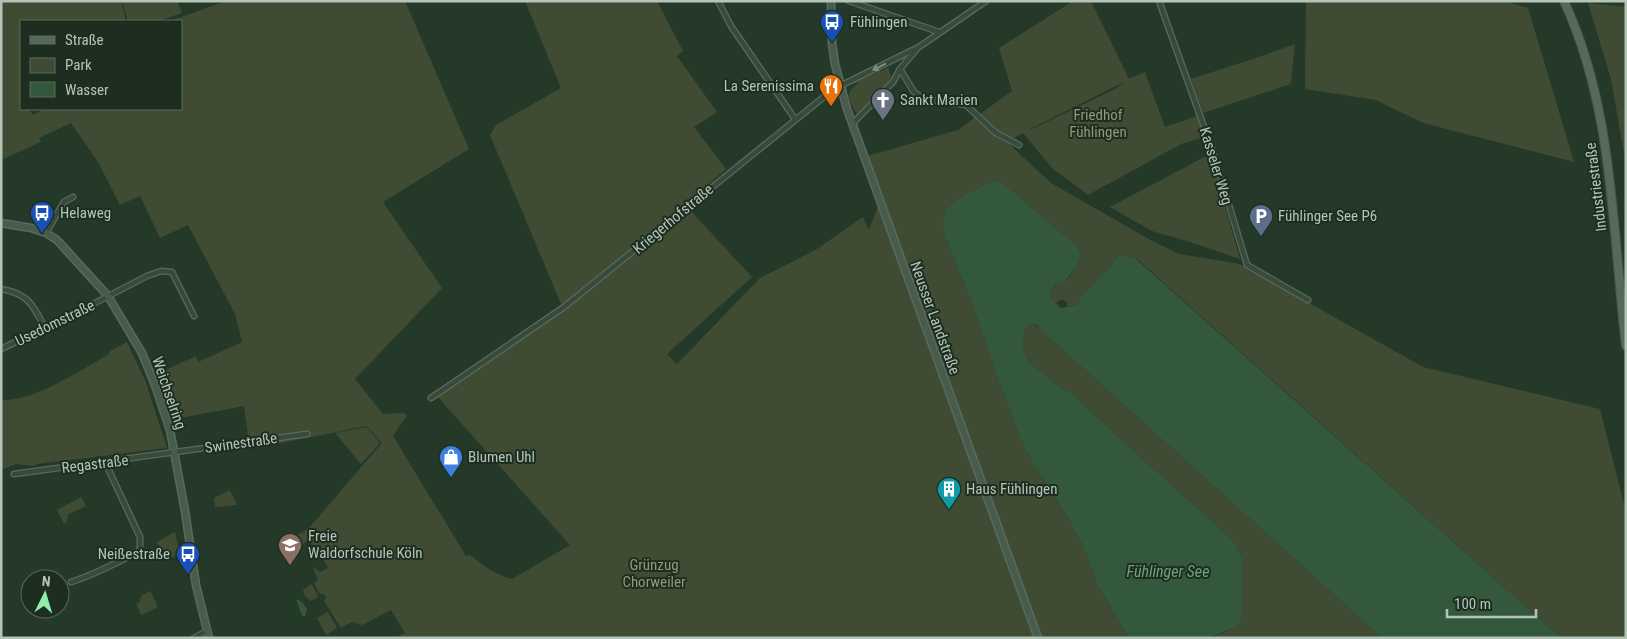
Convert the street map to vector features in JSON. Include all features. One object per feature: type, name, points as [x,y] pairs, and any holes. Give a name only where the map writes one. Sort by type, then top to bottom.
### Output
[{"type":"main road","name":"Neusser Landstraße","points":[[831,1],[832,43],[840,86],[1038,638]]},
{"type":"main road","name":"Industriestraße","points":[[1564,1],[1593,83],[1603,131],[1612,189],[1626,346]]},
{"type":"main road","name":"Weichselring","points":[[1,224],[16,225],[46,233],[63,246],[108,296],[130,330],[149,368],[163,406],[175,453],[196,585],[208,634]]},
{"type":"street","points":[[718,1],[731,26],[795,119]]},
{"type":"street","points":[[849,1],[939,32]]},
{"type":"street","name":"Kriegerhofstraße","points":[[431,398],[564,307],[795,119],[840,86],[919,47],[986,1]]},
{"type":"street","name":"Kasseler Weg","points":[[1159,1],[1213,152],[1247,265],[1308,300]]},
{"type":"street","name":"Kriegerhofstraße","points":[[853,123],[893,82],[900,69],[919,47]]},
{"type":"street","points":[[900,69],[918,95],[924,99],[966,105],[996,133],[1019,145]]},
{"type":"street","points":[[46,233],[64,202],[72,197]]},
{"type":"street","name":"Usedomstraße","points":[[1,349],[160,271],[172,272],[194,316]]},
{"type":"street","points":[[1,289],[18,293],[26,298],[32,304],[45,328]]},
{"type":"street","name":"Swinestraße","points":[[175,453],[308,434]]},
{"type":"street","name":"Regastraße","points":[[14,474],[175,453]]},
{"type":"street","points":[[71,582],[84,578],[138,552],[140,547],[140,537],[105,462]]},
{"type":"street","points":[[194,638],[208,634]]},
{"type":"green space","points":[[1,1],[121,1],[126,20],[20,20],[20,110],[30,110],[33,115],[42,110],[182,110],[182,20],[173,20],[226,1],[405,1],[469,149],[383,202],[442,288],[355,379],[383,414],[402,413],[407,415],[393,436],[466,556],[470,555],[500,575],[512,579],[570,545],[437,396],[569,305],[688,208],[752,277],[667,354],[677,364],[760,278],[817,249],[863,217],[869,230],[881,198],[864,157],[958,130],[1012,91],[999,48],[1073,1],[1091,1],[1129,79],[1145,72],[1165,127],[1197,116],[1204,137],[1181,144],[1088,195],[1052,168],[1023,133],[1007,142],[1051,183],[1147,238],[1179,254],[1240,264],[1423,367],[1600,409],[1626,512],[1626,638],[1561,638],[1136,258],[1113,263],[1077,305],[1067,307],[1067,303],[1062,299],[1056,303],[1051,298],[1050,290],[1070,276],[1081,255],[1078,247],[1009,188],[982,186],[946,211],[946,239],[976,314],[1025,450],[1068,518],[1084,548],[1097,584],[1129,638],[396,638],[405,633],[391,610],[362,625],[352,622],[341,628],[324,601],[325,595],[319,593],[314,583],[318,580],[313,567],[320,572],[328,568],[316,546],[314,547],[308,540],[301,546],[295,543],[292,538],[309,528],[382,443],[367,426],[250,449],[244,406],[175,419],[170,418],[155,375],[196,356],[198,362],[242,342],[235,314],[188,225],[160,238],[140,196],[120,205],[98,162],[71,123],[39,138],[41,142],[1,160]],"holes":[[[1126,81],[1115,89],[1030,129]]]},
{"type":"green space","points":[[122,1],[177,1],[182,13],[161,20],[128,20]]},
{"type":"green space","points":[[525,1],[657,1],[683,51],[677,56],[717,112],[694,127],[726,169],[624,256],[569,300],[561,304],[490,135],[496,125],[561,88]]},
{"type":"green space","points":[[1306,1],[1504,1],[1528,8],[1574,162],[1423,123],[1376,100],[1305,89]]},
{"type":"green space","points":[[1588,3],[1626,7],[1626,165],[1611,79]]},
{"type":"green space","points":[[1295,44],[1291,84],[1203,113],[1191,79]]},
{"type":"green space","points":[[888,68],[891,75],[889,82],[858,113],[855,112],[849,93],[858,83],[857,81]]},
{"type":"green space","points":[[1210,154],[1240,259],[1152,231],[1110,207]]},
{"type":"green space","points":[[1032,324],[1042,330],[1382,638],[1209,638],[1228,631],[1242,618],[1242,557],[1234,541],[1071,392],[1058,386],[1028,361],[1023,350],[1023,340],[1024,331],[1028,325]]},
{"type":"green space","points":[[127,342],[145,380],[167,448],[37,464],[34,466],[16,464],[1,470],[1,400],[28,396],[56,384],[108,355],[110,351]]},
{"type":"green space","points":[[367,427],[380,443],[361,464],[335,433]]},
{"type":"green space","points":[[230,490],[237,505],[215,507],[214,498]]},
{"type":"green space","points":[[81,497],[86,506],[69,514],[64,524],[57,510]]},
{"type":"green space","points":[[175,532],[180,554],[165,561],[157,542]]},
{"type":"green space","points":[[311,584],[318,595],[317,598],[310,601],[305,596],[303,590]]},
{"type":"green space","points":[[150,591],[158,607],[141,615],[136,604],[140,602],[141,596]]},
{"type":"green space","points":[[328,612],[337,628],[326,635],[317,618]]},
{"type":"water","name":"Fühlinger See","points":[[994,181],[1009,188],[1078,247],[1081,255],[1075,269],[1063,283],[1055,285],[1050,293],[1051,298],[1061,308],[1077,305],[1080,298],[1120,256],[1135,258],[1561,638],[1382,638],[1043,333],[1037,325],[1028,325],[1024,331],[1023,350],[1028,361],[1058,386],[1071,392],[1234,541],[1242,557],[1242,618],[1235,627],[1209,638],[1129,638],[1097,584],[1084,548],[1068,518],[1025,450],[976,314],[946,239],[944,218],[949,207],[954,202]]},
{"type":"water","points":[[296,599],[302,602],[307,609],[305,616],[302,616]]},
{"type":"place","name":"Fühlingen","points":[[832,43]]},
{"type":"place","name":"La Serenissima","points":[[831,107]]},
{"type":"place","name":"Sankt Marien","points":[[883,121]]},
{"type":"place","name":"Helaweg","points":[[42,234]]},
{"type":"place","name":"Fühlinger See P6","points":[[1261,237]]},
{"type":"place","name":"Blumen Uhl","points":[[451,478]]},
{"type":"place","name":"Haus Fühlingen","points":[[949,510]]},
{"type":"place","name":"Freie Waldorfschule Köln","points":[[290,566]]},
{"type":"place","name":"Neißestraße","points":[[188,575]]},
{"type":"park label","name":"Friedhof Fühlingen","points":[[1098,124]]},
{"type":"park label","name":"Grünzug Chorweiler","points":[[654,574]]}]
